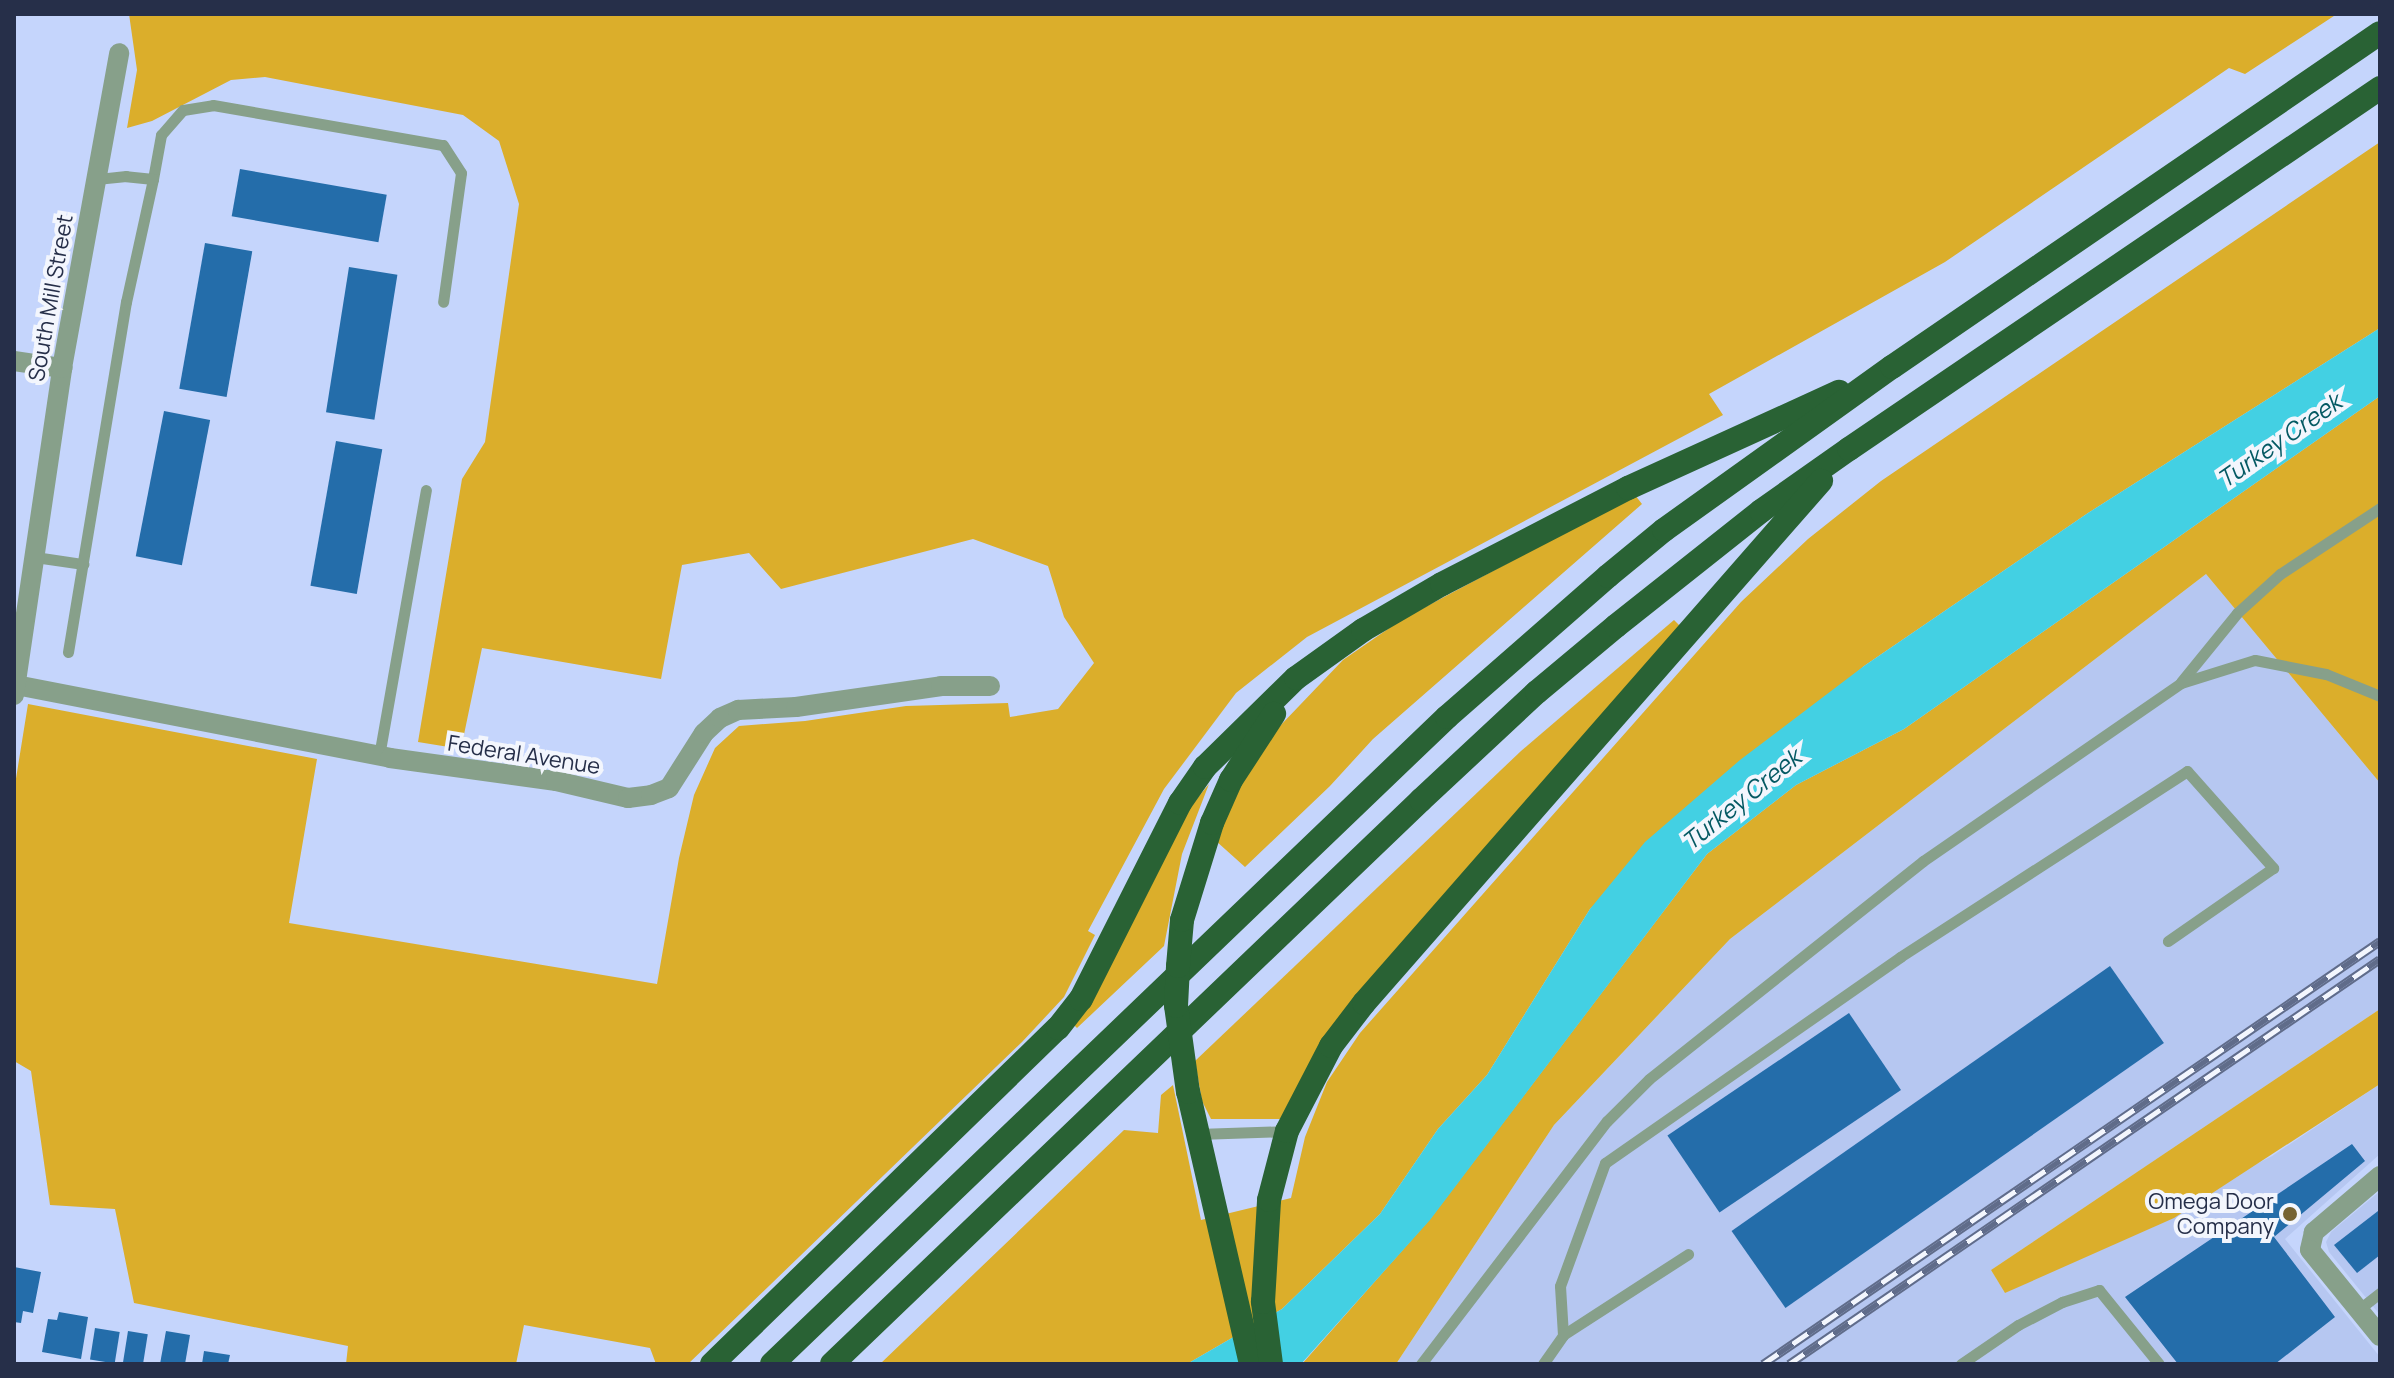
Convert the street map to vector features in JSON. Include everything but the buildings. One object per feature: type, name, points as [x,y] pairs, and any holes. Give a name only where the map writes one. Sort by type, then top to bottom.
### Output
[{"type":"highway","points":[[772,1364],[1447,717],[1608,576],[1664,530],[1892,367],[2380,33]]},
{"type":"highway","points":[[832,1364],[1537,692],[1688,567],[1849,449],[2380,88]]},
{"type":"highway","points":[[712,1364],[1058,1028],[1081,999],[1180,803],[1205,767],[1296,678],[1363,630],[1442,584],[1628,488],[1892,367]]},
{"type":"highway","points":[[1271,1364],[1263,1302],[1269,1200],[1287,1131],[1325,1056],[1364,1003],[1849,449]]},
{"type":"highway","points":[[1251,1364],[1180,1049],[1176,1006],[1182,920],[1212,823],[1231,780],[1296,678]]},
{"type":"street","name":"South Mill Street","points":[[15,690],[17,657],[35,557],[62,368],[119,53]]},
{"type":"street","points":[[14,361],[62,368]]},
{"type":"street","name":"Federal Avenue","points":[[15,690],[379,756],[556,781],[628,798],[651,795],[669,788],[704,733],[720,718],[738,710],[796,707],[941,686],[990,686]]},
{"type":"street","points":[[2380,1176],[2314,1232],[2310,1250],[2380,1336]]},
{"type":"lane","points":[[68,652],[126,302],[161,135],[183,110],[213,105],[443,145],[461,173],[443,302]]},
{"type":"lane","points":[[96,179],[126,176],[153,179]]},
{"type":"lane","points":[[379,756],[426,490]]},
{"type":"lane","points":[[1421,1364],[1607,1121],[1649,1079],[1923,861],[2181,683],[2237,613],[2280,574],[2380,508]]},
{"type":"lane","points":[[35,557],[83,564]]},
{"type":"lane","points":[[2181,683],[2255,660],[2326,674],[2380,696]]},
{"type":"lane","points":[[1563,1335],[1560,1286],[1605,1163],[1900,957],[2187,771],[2273,868],[2168,941]]},
{"type":"lane","points":[[1198,1134],[1287,1131]]},
{"type":"lane","points":[[1543,1364],[1563,1335],[1688,1254]]},
{"type":"lane","points":[[1961,1364],[2018,1325],[2062,1302],[2099,1290],[2159,1364]]},
{"type":"lane","points":[[2358,1310],[2380,1293]]},
{"type":"shaded area","points":[[129,14],[2337,14],[2245,74],[2229,68],[1945,262],[1709,394],[1723,415],[1307,637],[1236,693],[1164,789],[1088,931],[1095,935],[1064,997],[1022,1042],[688,1364],[656,1364],[650,1348],[524,1325],[516,1364],[346,1364],[348,1346],[134,1303],[115,1209],[50,1205],[31,1071],[14,1061],[14,791],[28,704],[317,759],[289,923],[657,984],[679,858],[694,795],[715,748],[739,726],[805,721],[906,706],[1008,703],[1010,717],[1058,709],[1094,663],[1064,617],[1048,566],[973,539],[781,589],[749,553],[682,565],[661,679],[482,648],[461,749],[418,742],[462,479],[485,442],[519,204],[499,141],[463,115],[265,77],[231,80],[152,121],[127,128],[137,70]]},
{"type":"shaded area","points":[[2380,142],[2380,328],[2088,513],[1864,666],[1590,909],[1487,1075],[1438,1129],[1380,1214],[1282,1309],[1187,1364],[880,1364],[1124,1130],[1158,1133],[1161,1095],[1173,1085],[1201,1220],[1291,1198],[1305,1137],[1327,1082],[1360,1033],[1741,602],[1808,539],[1881,481]]},
{"type":"shaded area","points":[[2380,396],[2380,783],[2206,574],[1730,939],[1554,1125],[1396,1364],[1302,1364],[1430,1219],[1707,854],[1796,785],[1904,729]]},
{"type":"shaded area","points":[[1635,495],[1642,504],[1373,739],[1330,786],[1245,867],[1216,841],[1240,787],[1278,728],[1343,660],[1401,620]]},
{"type":"shaded area","points":[[2206,574],[2380,783],[2380,1009],[1991,1270],[2005,1293],[2272,1156],[2380,1084],[2380,1154],[2285,1239],[2380,1357],[2380,1364],[1396,1364],[1554,1125],[1730,939]]},
{"type":"shaded area","points":[[1674,620],[1681,627],[1280,1119],[1211,1119],[1202,1101],[1195,1061],[1521,751]]},
{"type":"shaded area","points":[[1209,784],[1182,854],[1164,946],[1077,1028],[1074,1025],[1190,807]]},
{"type":"shaded area","points":[[2380,1009],[2380,1084],[2174,1218],[2005,1293],[1991,1270]]},
{"type":"shaded area","points":[[2380,1191],[2380,1315],[2329,1252],[2326,1242],[2331,1232]]},
{"type":"water","name":"Turkey Creek","points":[[2380,328],[2380,396],[1904,729],[1796,785],[1707,854],[1430,1220],[1301,1364],[1187,1364],[1282,1309],[1380,1214],[1438,1129],[1487,1075],[1590,909],[1645,842],[1740,760],[1864,666],[2088,513]]},
{"type":"railway","points":[[1763,1364],[2380,941]]},
{"type":"railway","points":[[1789,1364],[2380,959]]},
{"type":"place","name":"Omega Door Company","points":[[2290,1214]]}]
